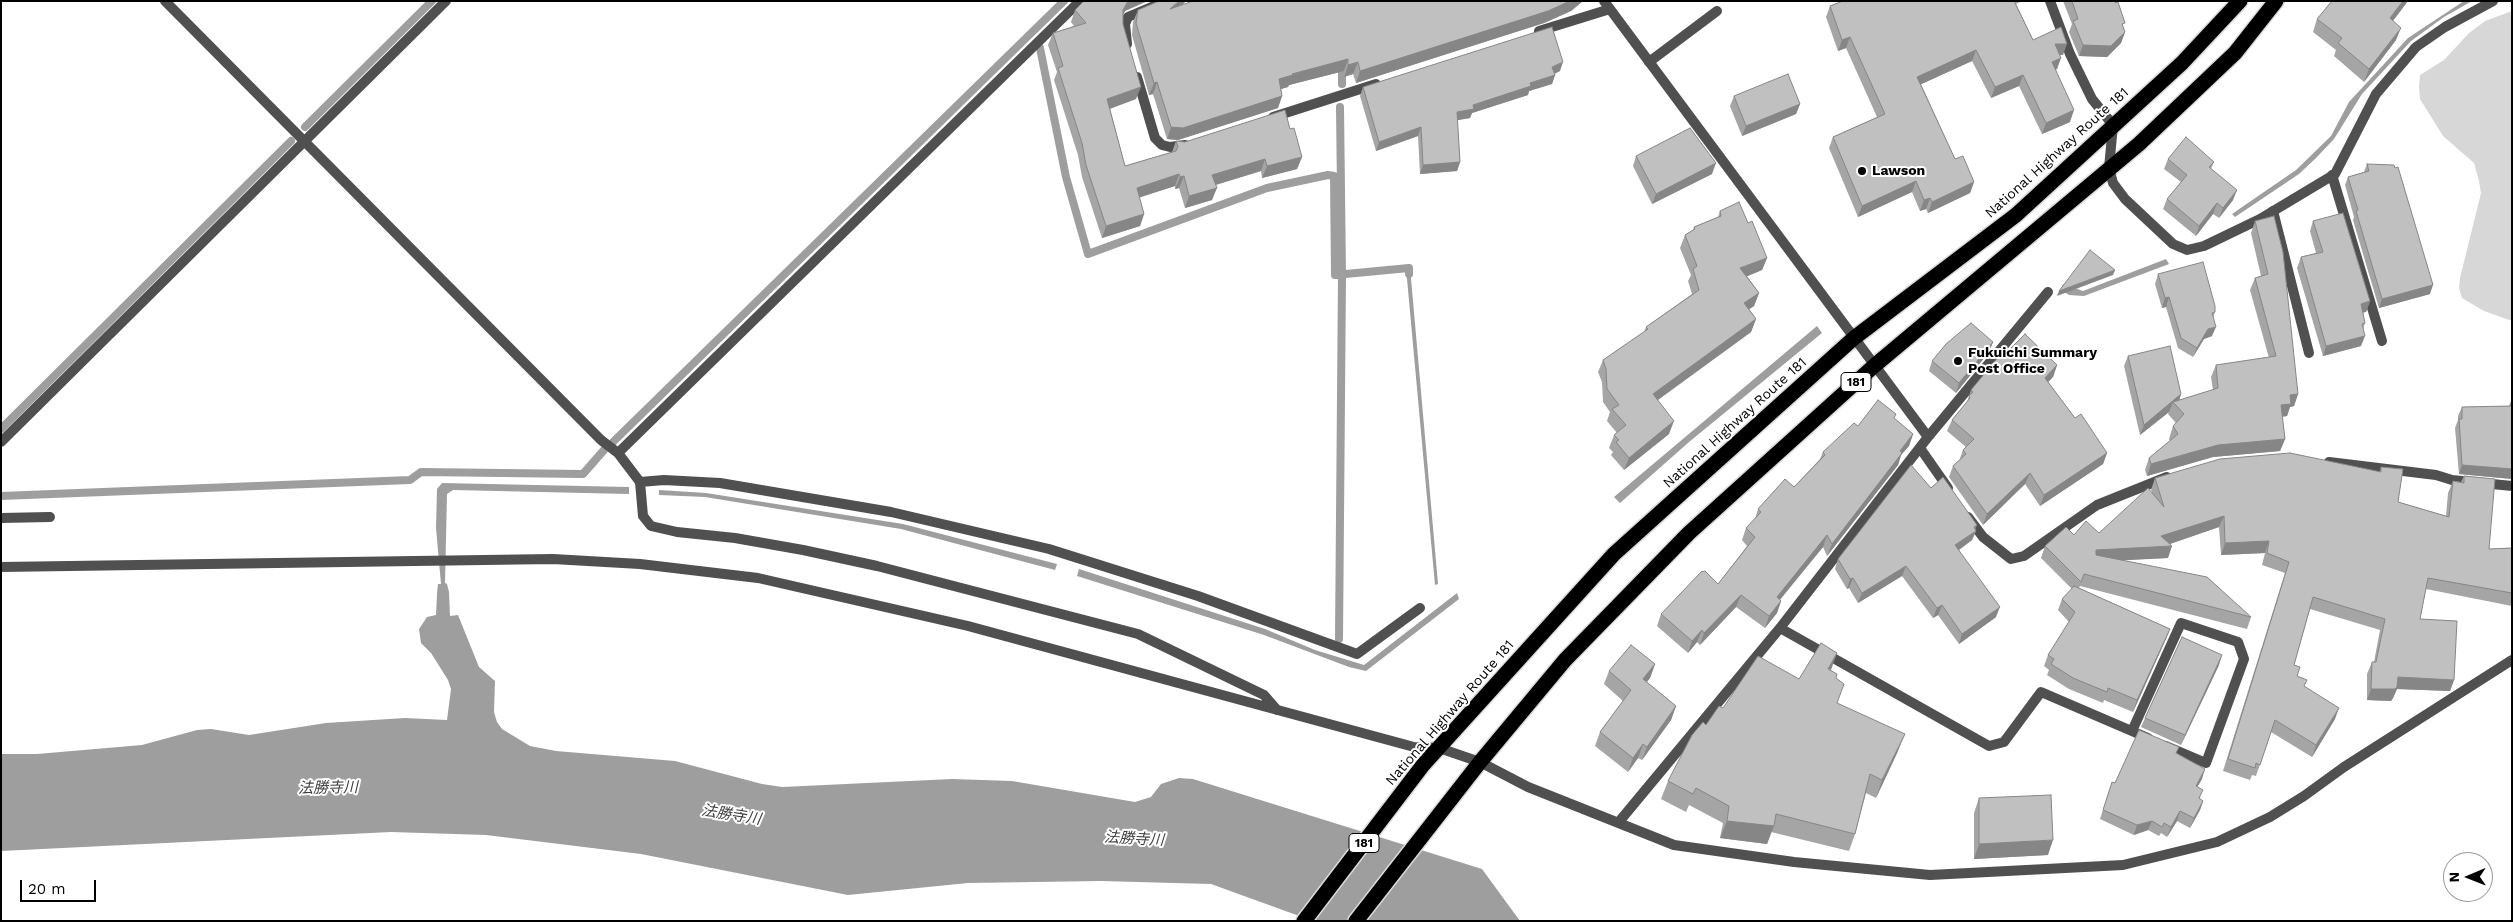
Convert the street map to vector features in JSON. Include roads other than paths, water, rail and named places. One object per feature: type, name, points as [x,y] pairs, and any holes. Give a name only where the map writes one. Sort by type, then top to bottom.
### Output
[{"type":"highway","name":"National Highway Route 181","points":[[1304,921],[1423,765],[1538,635],[1614,554],[1854,338],[2016,215],[2182,63],[2240,1]]},
{"type":"highway","name":"181","points":[[1356,921],[1480,762],[1565,660],[1689,533],[1874,366],[2139,144],[2235,53],[2276,1]]},
{"type":"street","points":[[165,1],[601,440],[618,453],[640,482],[644,516],[651,526],[677,532],[735,538],[803,550],[877,566],[1138,634],[1264,695],[1277,710]]},
{"type":"street","points":[[1,442],[446,1]]},
{"type":"street","points":[[618,453],[1080,1]]},
{"type":"street","points":[[1166,1],[1128,17],[1125,24],[1125,36],[1155,138],[1162,145],[1179,148],[1198,142]]},
{"type":"street","points":[[2050,1],[2070,54],[2092,99],[2113,125],[2109,168],[2113,183],[2125,198],[2180,248],[2187,250],[2204,246],[2273,210],[2332,175],[2344,158],[2376,94],[2416,46],[2445,27],[2493,1]]},
{"type":"street","points":[[1525,36],[1607,5],[1928,437]]},
{"type":"street","points":[[1649,62],[1717,10]]},
{"type":"street","points":[[1262,120],[1383,81]]},
{"type":"street","points":[[2332,175],[2382,341]]},
{"type":"street","points":[[2273,210],[2309,353]]},
{"type":"street","points":[[1618,823],[1780,628],[1928,437],[2048,292]]},
{"type":"street","points":[[1920,448],[1983,537],[2011,558],[2024,556],[2097,505],[2156,480],[2182,473]]},
{"type":"street","points":[[2320,461],[2436,474],[2452,480],[2512,486]]},
{"type":"street","points":[[640,482],[664,480],[720,483],[891,512],[1040,547],[1198,596],[1357,654],[1420,608]]},
{"type":"street","points":[[1,518],[50,517]]},
{"type":"street","points":[[1,567],[443,559],[553,559],[630,564],[758,578],[968,626],[1414,747],[1439,748],[1480,762],[1528,787],[1674,845],[1794,862],[1930,875],[2123,865],[2217,842],[2270,817],[2304,796],[2344,766],[2512,660]]},
{"type":"street","points":[[1780,628],[1989,746],[2004,742],[2041,692],[2206,763],[2244,660],[2238,642],[2181,624],[2132,731]]},
{"type":"water","points":[[2464,1],[2472,1],[2444,17],[2411,41],[2362,94],[2334,139],[2299,174],[2235,217],[2232,214],[2296,170],[2331,136],[2349,102],[2408,38]]},
{"type":"water","points":[[2166,259],[2169,264],[2084,296],[2069,295],[2061,290],[2063,284],[2083,291]]},
{"type":"water","points":[[1410,267],[1438,584],[1435,585],[1406,268]]},
{"type":"water","points":[[1817,326],[1822,333],[1689,442],[1620,503],[1614,497]]},
{"type":"water","name":"法勝寺川","points":[[442,483],[629,487],[629,494],[453,490],[447,494],[445,583],[449,592],[450,616],[458,615],[479,667],[495,681],[494,712],[497,722],[502,729],[530,746],[556,751],[675,761],[762,784],[782,787],[952,779],[1012,781],[1135,802],[1151,797],[1161,784],[1179,778],[1193,779],[1482,869],[1520,921],[1313,921],[1211,884],[1101,881],[968,883],[848,895],[641,854],[486,835],[391,832],[1,851],[1,754],[37,754],[142,745],[197,730],[211,729],[249,735],[326,723],[405,718],[447,720],[451,689],[448,680],[431,653],[421,643],[419,629],[427,617],[436,615],[438,584],[441,584],[436,528],[437,489]]},
{"type":"water","points":[[659,490],[706,493],[903,524],[1057,564],[1055,570],[901,529],[705,497],[659,495]]},
{"type":"water","points":[[1079,569],[1265,629],[1315,650],[1364,665],[1457,593],[1459,599],[1366,671],[1349,667],[1264,635],[1077,576]]},
{"type":"waterway","points":[[305,127],[432,1]]},
{"type":"waterway","points":[[613,442],[1064,1]]},
{"type":"waterway","points":[[1040,48],[1066,177],[1088,254],[1267,188],[1328,175],[1334,176],[1335,275],[1409,268],[1409,274]]},
{"type":"waterway","points":[[1342,63],[1342,84]]},
{"type":"waterway","points":[[1339,639],[1342,275],[1340,107]]},
{"type":"waterway","points":[[1,429],[291,141]]},
{"type":"waterway","points":[[1,496],[410,480],[421,472],[583,474],[604,450]]},
{"type":"place","name":"Lawson","points":[[1862,171]]},
{"type":"place","name":"Fukuichi Summary Post Office","points":[[1958,361]]}]
